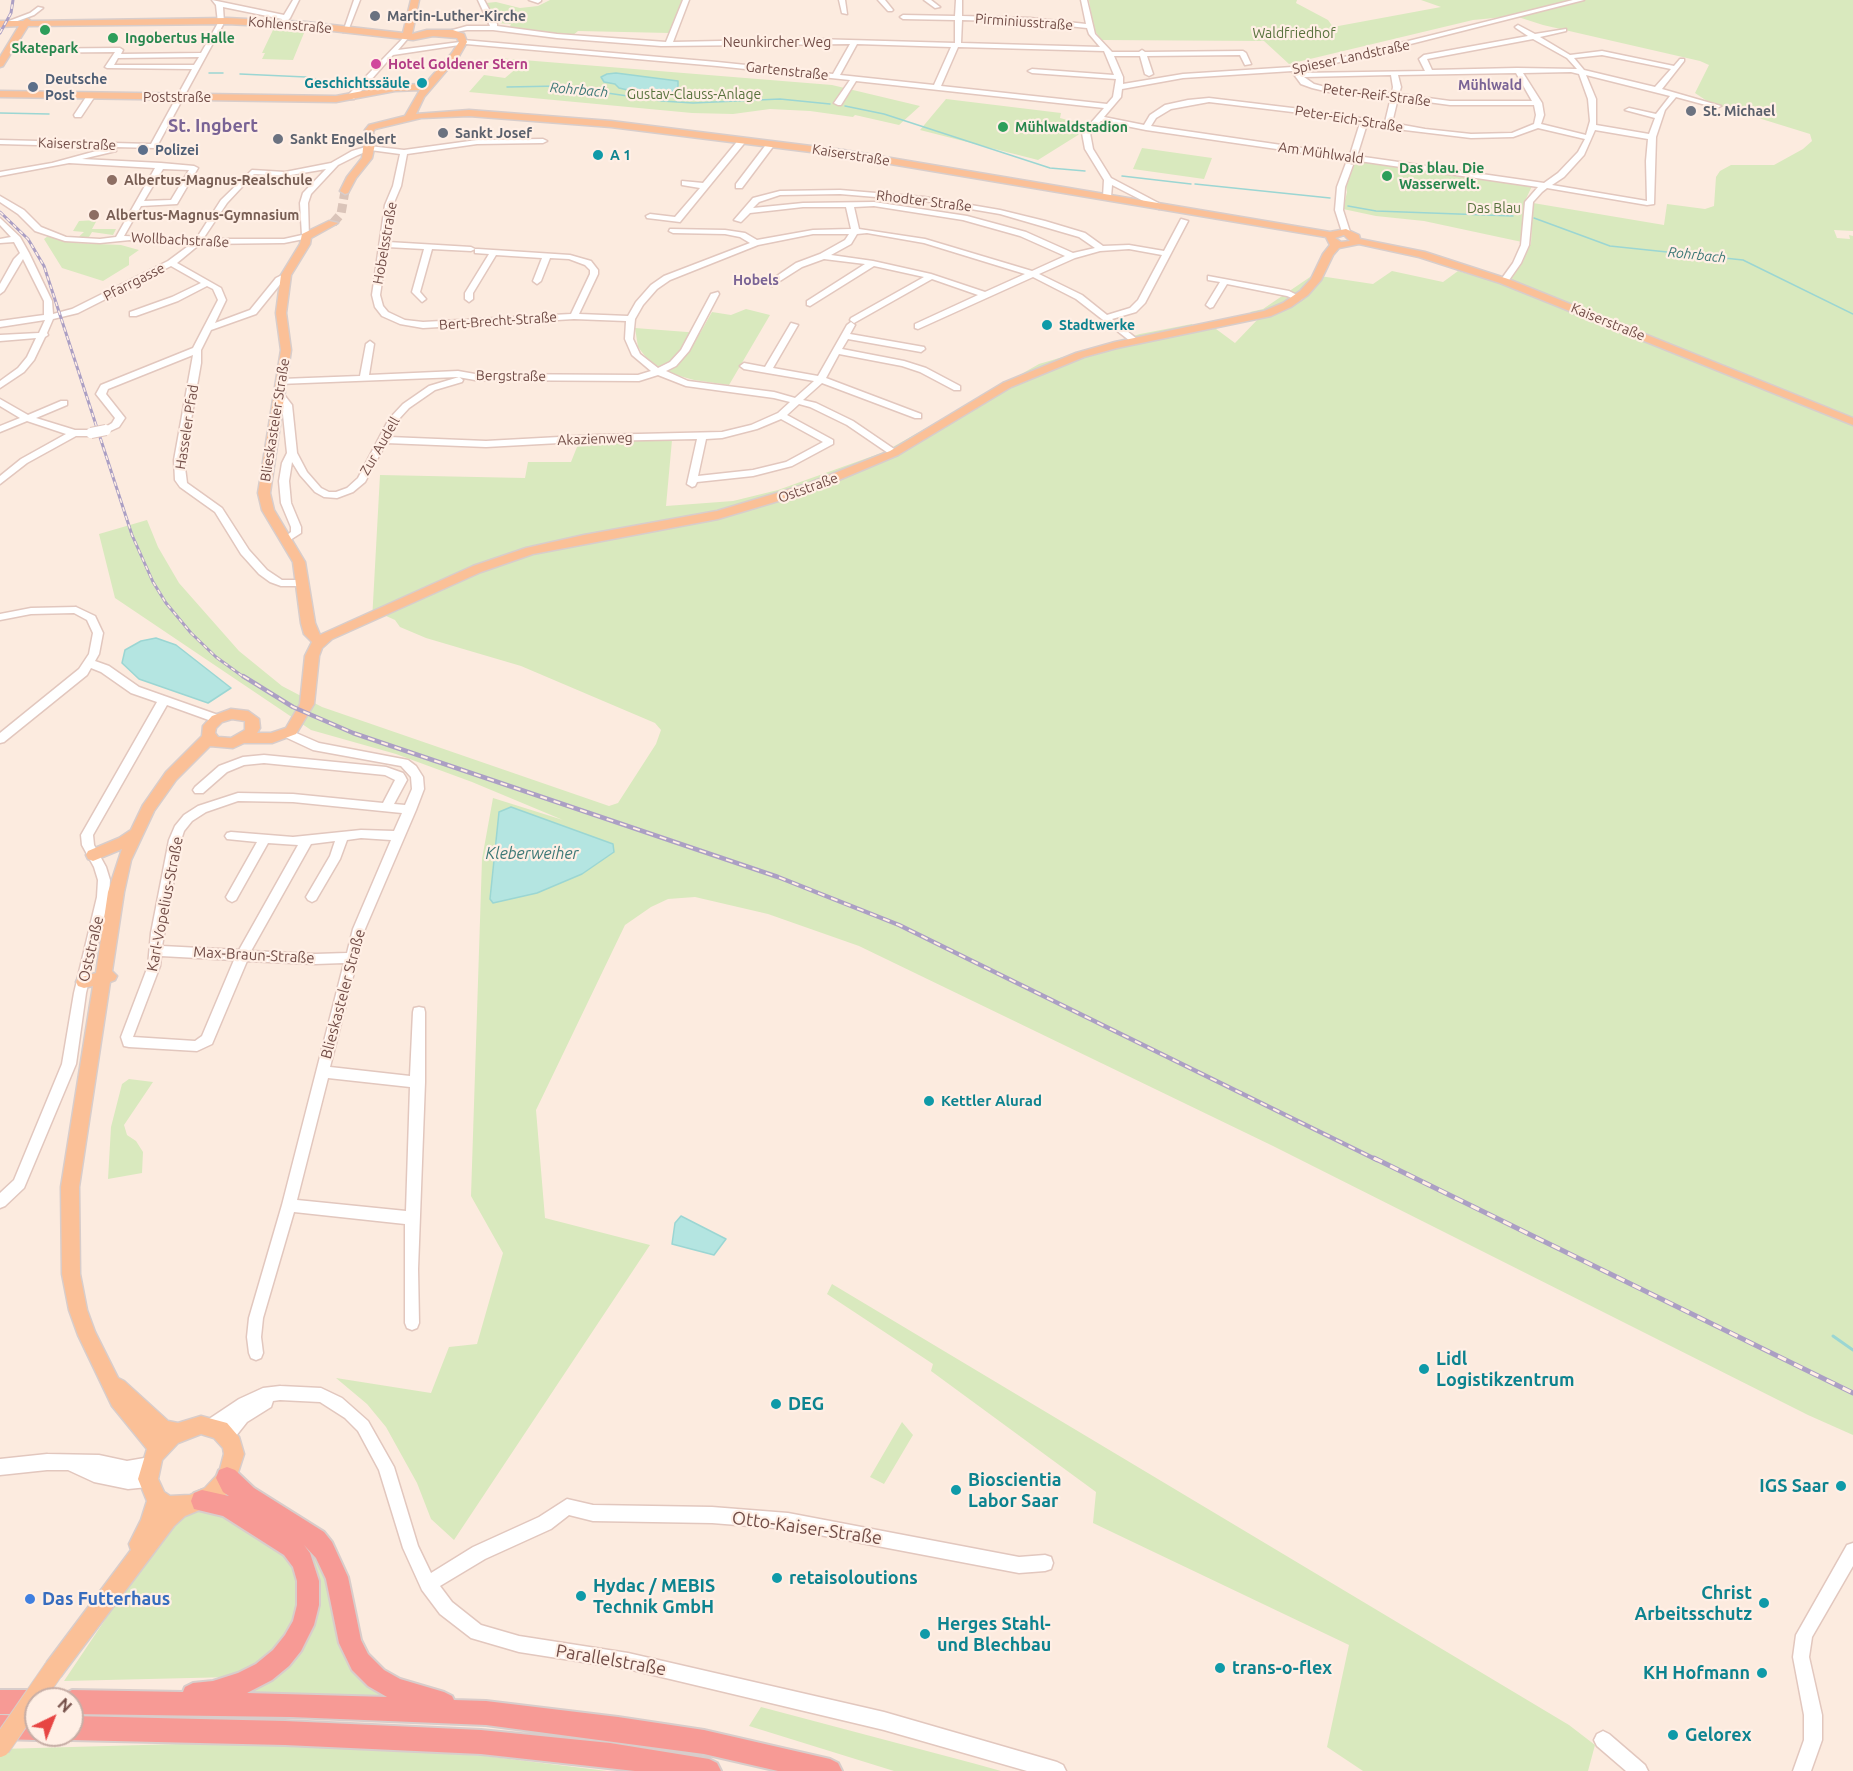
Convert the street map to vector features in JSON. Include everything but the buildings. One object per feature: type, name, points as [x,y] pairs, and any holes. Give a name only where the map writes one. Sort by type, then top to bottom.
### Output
[{"type":"highway","points":[[227,1478],[246,1496],[316,1540],[324,1550],[337,1577],[350,1643],[360,1662],[376,1678],[395,1689],[419,1698],[486,1713]]},
{"type":"highway","points":[[109,1702],[213,1693],[243,1683],[264,1672],[281,1658],[303,1625],[308,1605],[308,1581],[302,1561],[292,1547],[227,1506],[202,1501]]},
{"type":"highway","points":[[0,1702],[24,1702]]},
{"type":"highway","points":[[84,1702],[291,1705],[486,1713],[704,1742],[830,1771]]},
{"type":"highway","points":[[0,1727],[24,1728]]},
{"type":"highway","points":[[84,1728],[285,1733],[481,1742],[610,1755],[709,1771]]},
{"type":"main road","points":[[407,33],[415,0]]},
{"type":"main road","name":"Kohlenstraße","points":[[28,23],[200,21],[219,9],[345,31],[407,33]]},
{"type":"main road","points":[[0,23],[28,23]]},
{"type":"main road","points":[[0,63],[28,23]]},
{"type":"main road","points":[[407,33],[413,38],[438,32]]},
{"type":"main road","points":[[407,33],[451,32],[461,36],[466,43],[420,96],[409,118]]},
{"type":"main road","name":"Poststraße","points":[[1,94],[313,99],[351,97],[427,87]]},
{"type":"main road","points":[[406,88],[420,96]]},
{"type":"main road","points":[[415,106],[427,114]]},
{"type":"main road","name":"Kaiserstraße","points":[[369,148],[369,129],[427,114],[469,113],[562,119],[843,153],[1107,197],[1334,240]]},
{"type":"main road","points":[[345,191],[352,177],[367,158],[369,148]]},
{"type":"main road","name":"Wollbachstraße","points":[[306,236],[333,223]]},
{"type":"main road","points":[[1346,232],[1353,235],[1357,241],[1349,245],[1334,240],[1346,232]]},
{"type":"main road","name":"Blieskasteler Straße","points":[[306,236],[304,244],[286,275],[281,313],[286,350],[264,493],[268,510],[299,562],[308,623],[311,634],[319,642]]},
{"type":"main road","name":"Oststraße","points":[[319,642],[375,614],[503,560],[556,544],[664,526],[756,505],[841,476],[894,453],[979,401],[1022,378],[1080,355],[1134,341],[1247,319],[1276,310],[1299,298],[1316,280],[1334,240]]},
{"type":"main road","name":"Kaiserstraße","points":[[1357,241],[1420,254],[1504,281],[1853,422]]},
{"type":"main road","points":[[249,733],[264,739],[285,731],[299,720],[307,704],[312,656],[319,642]]},
{"type":"main road","points":[[106,977],[116,892],[124,860],[148,809],[171,776],[215,741],[233,743],[249,733],[252,719],[243,714],[231,714],[217,719],[208,730],[215,741]]},
{"type":"main road","points":[[106,977],[123,891],[139,840],[154,810],[177,777],[215,741]]},
{"type":"main road","points":[[93,855],[124,842],[135,834]]},
{"type":"main road","points":[[93,855],[118,855],[124,860]]},
{"type":"main road","points":[[84,982],[106,977]]},
{"type":"main road","name":"Oststraße","points":[[106,977],[70,1187],[71,1274],[87,1335],[152,1464]]},
{"type":"main road","name":"Oststraße","points":[[110,1383],[155,1423],[164,1429],[178,1432]]},
{"type":"main road","points":[[201,1425],[219,1431],[234,1454],[227,1478],[220,1487],[202,1501],[180,1507],[167,1505],[157,1499],[151,1490],[152,1464],[178,1432],[201,1425]]},
{"type":"main road","points":[[110,1593],[131,1560],[150,1523],[157,1499]]},
{"type":"main road","points":[[0,1747],[110,1593],[167,1519],[180,1507]]},
{"type":"street","points":[[28,23],[38,18],[39,0]]},
{"type":"street","points":[[179,97],[202,55],[219,9],[234,6],[285,21],[296,0]]},
{"type":"street","points":[[345,31],[357,0]]},
{"type":"street","points":[[393,53],[466,43],[493,28],[494,24],[481,0]]},
{"type":"street","points":[[669,44],[686,0]]},
{"type":"street","points":[[842,0],[845,14]]},
{"type":"street","points":[[881,0],[890,10]]},
{"type":"street","points":[[927,0],[937,7]]},
{"type":"street","points":[[937,87],[956,45],[959,0]]},
{"type":"street","points":[[1084,0],[1094,38],[1108,51],[1119,77],[1120,87],[1117,97],[1086,132],[1085,140],[1107,179],[1109,188],[1107,197]]},
{"type":"street","name":"Spieser Landstraße","points":[[1120,87],[1183,76],[1297,73],[1581,0]]},
{"type":"street","points":[[12,22],[40,8]]},
{"type":"street","points":[[997,8],[997,19]]},
{"type":"street","name":"Pirminiusstraße","points":[[903,17],[997,19],[1089,26]]},
{"type":"street","points":[[1504,281],[1517,263],[1525,245],[1529,201],[1576,160],[1593,127],[1594,106],[1582,71],[1569,57],[1518,27]]},
{"type":"street","name":"Neunkircher Weg","points":[[451,32],[467,28],[493,28],[609,41],[669,44],[731,41],[1243,53],[1247,64]]},
{"type":"street","points":[[1430,73],[1423,58],[1426,56],[1564,30]]},
{"type":"street","points":[[351,97],[393,53],[407,33]]},
{"type":"street","points":[[599,54],[609,41]]},
{"type":"street","name":"Gartenstraße","points":[[466,43],[836,76],[1110,105]]},
{"type":"street","points":[[836,76],[854,43]]},
{"type":"street","points":[[9,49],[120,50],[109,67],[196,67]]},
{"type":"street","points":[[1142,52],[1149,74]]},
{"type":"street","points":[[1191,53],[1194,62]]},
{"type":"street","points":[[1569,57],[1602,53],[1675,68]]},
{"type":"street","points":[[116,56],[202,55]]},
{"type":"street","points":[[1657,90],[1682,60]]},
{"type":"street","points":[[1517,70],[1538,103],[1540,116],[1537,125],[1589,138]]},
{"type":"street","points":[[1032,71],[1119,77]]},
{"type":"street","points":[[1297,73],[1582,71],[1717,106]]},
{"type":"street","name":"Peter-Reif-Straße","points":[[1297,73],[1308,84],[1323,89],[1396,95],[1450,103],[1538,103]]},
{"type":"street","points":[[1388,126],[1396,95],[1397,84],[1394,74]]},
{"type":"street","points":[[838,103],[855,78]]},
{"type":"street","points":[[1593,127],[1652,137],[1665,104],[1674,95]]},
{"type":"street","points":[[78,115],[91,96]]},
{"type":"street","name":"Kaiserstraße","points":[[0,142],[153,146],[179,97]]},
{"type":"street","name":"Peter-Eich-Straße","points":[[1146,128],[1154,117],[1168,107],[1209,100],[1365,120],[1388,126],[1497,137],[1520,134],[1537,125]]},
{"type":"street","points":[[1629,111],[1659,117]]},
{"type":"street","name":"Am Mühlwald","points":[[1098,118],[1351,162],[1547,186],[1651,202],[1652,137]]},
{"type":"street","points":[[1346,232],[1339,210],[1341,187],[1365,120]]},
{"type":"street","points":[[650,216],[677,220],[743,140]]},
{"type":"street","points":[[306,236],[303,208],[305,198],[310,189],[332,165],[350,155],[369,148],[404,152],[477,142],[543,141]]},
{"type":"street","points":[[739,186],[771,144]]},
{"type":"street","points":[[0,174],[71,161],[124,146]]},
{"type":"street","name":"Hobelsstraße","points":[[376,300],[389,205],[397,186],[404,152]]},
{"type":"street","points":[[71,161],[194,168],[174,202],[139,204]]},
{"type":"street","points":[[119,238],[161,165]]},
{"type":"street","name":"Pfarrgasse","points":[[0,324],[49,318],[84,308],[171,263],[197,243],[224,202],[252,172],[285,174],[332,165]]},
{"type":"street","points":[[1107,179],[1162,207]]},
{"type":"street","points":[[685,183],[705,186]]},
{"type":"street","name":"Rhodter Straße","points":[[738,220],[748,212],[750,204],[756,200],[780,193],[840,192],[924,199],[991,210],[1082,235],[1098,245],[1100,249]]},
{"type":"street","name":"Wollbachstraße","points":[[0,198],[21,212],[38,229],[51,236],[90,241],[119,238],[197,243],[269,242],[306,236]]},
{"type":"street","points":[[748,212],[803,205],[849,203],[917,209],[964,218],[1023,234],[1072,256]]},
{"type":"street","points":[[769,284],[799,265],[823,256],[848,242],[855,230],[849,203]]},
{"type":"street","points":[[0,220],[17,239],[44,290],[48,301],[49,318],[44,335],[27,364],[0,385]]},
{"type":"street","points":[[1108,318],[1133,310],[1142,301],[1184,221]]},
{"type":"street","points":[[894,453],[838,416],[799,401],[774,395],[686,383],[658,372],[644,363],[631,346],[629,332],[631,319],[644,297],[667,278],[756,243],[800,234],[855,230],[882,232],[925,241],[1033,274],[1068,291],[1108,318],[1134,341]]},
{"type":"street","points":[[674,231],[725,232],[742,235],[756,243]]},
{"type":"street","points":[[0,241],[17,239]]},
{"type":"street","points":[[385,244],[584,260],[594,270],[592,280],[574,316]]},
{"type":"street","points":[[422,299],[416,291],[429,246]]},
{"type":"street","points":[[918,326],[1072,256],[1100,249],[1129,248],[1167,254]]},
{"type":"street","points":[[470,299],[469,293],[494,252]]},
{"type":"street","points":[[0,291],[18,259],[25,253]]},
{"type":"street","points":[[537,281],[548,256]]},
{"type":"street","points":[[823,256],[873,262],[931,276],[985,295]]},
{"type":"street","points":[[810,303],[873,262]]},
{"type":"street","points":[[2,406],[27,418],[74,433],[92,433],[116,425],[120,418],[103,398],[101,394],[104,387],[197,350],[222,300],[217,288],[171,263]]},
{"type":"street","points":[[209,328],[253,312],[286,275]]},
{"type":"street","name":"Akazienweg","points":[[383,441],[486,444],[596,438],[702,436],[754,427],[781,416],[821,379],[853,322],[931,276]]},
{"type":"street","points":[[1211,278],[1299,298]]},
{"type":"street","points":[[1210,305],[1225,281]]},
{"type":"street","points":[[133,314],[175,299],[207,283]]},
{"type":"street","points":[[658,372],[673,364],[685,351],[714,294]]},
{"type":"street","name":"Bert-Brecht-Straße","points":[[376,300],[385,314],[412,325],[574,316],[631,319]]},
{"type":"street","points":[[768,370],[794,325]]},
{"type":"street","points":[[0,338],[44,335]]},
{"type":"street","points":[[845,336],[921,349]]},
{"type":"street","points":[[364,378],[370,344]]},
{"type":"street","name":"Hasseler Pfad","points":[[197,350],[197,363],[179,460],[180,480],[183,485],[219,510],[245,552],[263,572],[281,583],[302,583]]},
{"type":"street","points":[[836,351],[904,364],[923,370],[957,388]]},
{"type":"street","points":[[744,366],[821,379],[918,416]]},
{"type":"street","name":"Bergstraße","points":[[280,388],[364,378],[458,374],[475,377],[639,378],[658,372]]},
{"type":"street","name":"Zur Audell","points":[[280,388],[290,414],[292,453],[310,483],[323,493],[337,495],[350,490],[362,480],[394,419],[413,399],[442,384],[475,377]]},
{"type":"street","points":[[0,429],[64,403]]},
{"type":"street","points":[[702,436],[692,482],[753,473],[789,464],[830,442],[781,416]]},
{"type":"street","points":[[0,481],[24,461],[74,433]]},
{"type":"street","points":[[287,539],[296,533],[296,527],[286,503],[284,481],[287,463],[292,453]]},
{"type":"street","points":[[0,617],[31,611],[76,610],[91,618],[98,633],[90,663],[72,682],[0,739]]},
{"type":"street","points":[[90,663],[105,669],[126,685],[217,719]]},
{"type":"street","name":"Oststraße","points":[[0,1202],[19,1184],[69,1064],[80,993],[103,897],[104,880],[88,845],[87,834],[164,700]]},
{"type":"street","name":"Blieskasteler Straße","points":[[256,1353],[254,1337],[256,1318],[289,1206],[359,929],[418,789],[417,777],[404,763],[317,747],[285,731]]},
{"type":"street","points":[[199,790],[223,769],[243,761],[264,759],[295,761],[386,771],[399,776],[401,780],[386,808]]},
{"type":"street","name":"Karl-Vopelius-Straße","points":[[243,954],[207,1040],[202,1044],[197,1046],[129,1042],[127,1037],[149,986],[154,966],[175,840],[179,829],[194,814],[238,797],[293,798],[410,810]]},
{"type":"street","points":[[231,836],[264,840],[307,840],[342,836],[397,836]]},
{"type":"street","points":[[312,897],[336,856],[342,836]]},
{"type":"street","points":[[232,897],[264,840]]},
{"type":"street","points":[[243,954],[307,840]]},
{"type":"street","name":"Max-Braun-Straße","points":[[155,951],[315,959],[352,958]]},
{"type":"street","points":[[412,1323],[412,1218],[419,1012]]},
{"type":"street","points":[[322,1072],[418,1082]]},
{"type":"street","points":[[289,1206],[412,1218]]},
{"type":"street","name":"Parallelstraße","points":[[219,1431],[244,1404],[263,1395],[292,1393],[321,1395],[337,1403],[363,1426],[386,1467],[411,1548],[428,1584],[446,1608],[477,1632],[494,1638],[628,1661],[884,1721],[1057,1771]]},
{"type":"street","points":[[0,1467],[47,1462],[67,1464],[94,1474],[128,1480],[152,1464]]},
{"type":"street","name":"Otto-Kaiser-Straße","points":[[428,1584],[479,1553],[545,1523],[567,1508],[593,1513],[702,1515],[788,1521],[1019,1565],[1045,1563]]},
{"type":"street","points":[[1802,1771],[1813,1740],[1808,1683],[1801,1657],[1804,1635],[1853,1551]]},
{"type":"street","points":[[1603,1740],[1640,1771]]},
{"type":"green space","points":[[550,0],[684,0],[670,33],[578,31],[572,36],[509,29],[511,24],[497,23],[488,11],[486,3],[496,2],[520,8],[538,6]]},
{"type":"green space","name":"Waldfriedhof","points":[[1089,0],[1297,0],[1296,3],[1328,20],[1333,27],[1441,7],[1421,0],[1853,0],[1853,231],[1834,230],[1837,238],[1850,239],[1849,235],[1853,236],[1853,1435],[1808,1415],[1273,1146],[859,946],[768,914],[695,897],[668,899],[651,907],[625,925],[536,1110],[545,1218],[650,1245],[454,1540],[431,1519],[417,1483],[386,1427],[367,1404],[336,1378],[431,1393],[449,1347],[477,1344],[503,1253],[471,1196],[482,859],[493,798],[563,820],[472,782],[396,754],[311,730],[115,598],[99,534],[147,520],[158,547],[179,583],[239,651],[282,686],[322,707],[609,806],[618,803],[656,744],[661,730],[655,723],[521,666],[426,638],[400,627],[395,620],[384,615],[372,621],[380,475],[525,478],[528,462],[571,462],[579,442],[672,440],[666,506],[733,501],[778,490],[884,452],[1039,364],[1140,334],[1192,324],[1195,329],[1212,326],[1235,343],[1259,318],[1250,312],[1263,309],[1313,275],[1373,284],[1392,271],[1443,282],[1458,271],[1503,284],[1523,261],[1531,243],[1533,203],[1664,225],[1667,204],[1705,209],[1714,206],[1716,177],[1720,171],[1731,165],[1774,165],[1803,149],[1812,141],[1810,134],[1710,103],[1695,93],[1709,65],[1700,61],[1543,25],[1515,16],[1473,20],[1289,64],[1264,41],[1101,40],[1093,28]]},
{"type":"green space","points":[[273,30],[304,33],[293,60],[262,59],[265,53],[262,53]]},
{"type":"green space","name":"Gustav-Clauss-Anlage","points":[[498,58],[832,85],[920,106],[899,125],[855,115],[853,117],[810,111],[770,109],[733,114],[692,113],[469,92],[484,75],[505,78],[518,67],[497,65],[499,62],[494,62]]},
{"type":"green space","name":"Mühlwaldstadion","points":[[946,99],[1061,113],[1060,118],[1086,125],[1078,135],[1038,160],[920,130]]},
{"type":"green space","points":[[1142,148],[1212,158],[1204,179],[1133,169]]},
{"type":"green space","name":"Das Blau","points":[[1356,161],[1532,186],[1525,201],[1522,242],[1424,221],[1376,216],[1343,209],[1346,186]]},
{"type":"green space","points":[[97,220],[92,229],[116,229],[113,235],[92,232],[89,237],[81,237],[76,243],[121,245],[139,250],[129,257],[129,265],[103,281],[62,268],[44,239],[48,236],[73,242],[84,232],[73,231],[79,221]]},
{"type":"green space","points":[[746,309],[770,315],[729,385],[694,380],[669,373],[648,360],[638,347],[635,328],[700,333],[712,312],[731,315]]},
{"type":"green space","points":[[129,1079],[153,1082],[124,1125],[127,1135],[136,1141],[143,1152],[142,1173],[108,1179],[111,1127],[122,1084]]},
{"type":"green space","points":[[832,1284],[1569,1725],[1595,1745],[1588,1771],[1363,1771],[1327,1747],[1349,1645],[1093,1523],[1096,1492],[931,1371],[933,1364],[827,1294]]},
{"type":"green space","points":[[902,1422],[913,1435],[884,1484],[870,1477]]},
{"type":"green space","points":[[205,1508],[225,1511],[290,1555],[298,1569],[299,1613],[270,1656],[251,1669],[233,1677],[64,1681],[125,1590],[183,1514]]},
{"type":"green space","points":[[288,1530],[320,1555],[384,1693],[381,1701],[247,1693],[251,1686],[307,1631]]},
{"type":"green space","points":[[761,1707],[1001,1771],[894,1771],[749,1726]]},
{"type":"green space","points":[[251,1742],[485,1756],[607,1771],[0,1771],[0,1749]]},
{"type":"water","points":[[616,73],[678,81],[678,88],[668,94],[645,94],[619,88],[615,84],[604,82],[601,77]]},
{"type":"water","points":[[156,638],[176,645],[231,688],[208,703],[139,679],[122,663],[125,650],[141,641]]},
{"type":"water","name":"Kleberweiher","points":[[511,807],[613,844],[614,852],[582,874],[537,893],[493,903],[490,899],[499,812]]},
{"type":"water","points":[[681,1216],[726,1239],[714,1255],[672,1244],[675,1223]]},
{"type":"waterway","points":[[209,73],[223,73]]},
{"type":"waterway","points":[[240,74],[306,77],[356,86]]},
{"type":"waterway","name":"Rohrbach","points":[[507,87],[559,86],[662,101],[693,103],[780,99],[830,104]]},
{"type":"waterway","name":"Rohrbach","points":[[845,106],[884,114],[1050,168],[1085,171]]},
{"type":"waterway","name":"Rohrbach","points":[[0,113],[49,114]]},
{"type":"waterway","name":"Rohrbach","points":[[1122,176],[1191,184]]},
{"type":"waterway","name":"Rohrbach","points":[[1195,184],[1330,198]]},
{"type":"waterway","name":"Rohrbach","points":[[1348,206],[1376,211],[1513,216]]},
{"type":"waterway","name":"Rohrbach","points":[[1534,218],[1610,246],[1743,260],[1853,314]]},
{"type":"waterway","name":"Rohrbach","points":[[1833,1336],[1853,1350]]},
{"type":"tunnel","points":[[333,223],[341,214],[345,191]]},
{"type":"railway","points":[[0,33],[11,13],[13,0]]},
{"type":"railway","points":[[0,212],[28,239],[44,266],[132,535],[153,582],[166,603],[191,633],[216,657],[245,678]]},
{"type":"railway","points":[[243,676],[293,707],[353,733],[778,877],[899,925],[1377,1160]]},
{"type":"railway","points":[[1374,1158],[1853,1393]]},
{"type":"place","name":"Martin-Luther-Kirche","points":[[375,16]]},
{"type":"place","name":"Skatepark","points":[[45,30]]},
{"type":"place","name":"Ingobertus Halle","points":[[113,38]]},
{"type":"place","name":"Hotel Goldener Stern","points":[[376,64]]},
{"type":"place","name":"Geschichtssäule","points":[[422,83]]},
{"type":"place","name":"Deutsche Post","points":[[33,87]]},
{"type":"place","name":"St. Michael","points":[[1691,111]]},
{"type":"place","name":"Mühlwaldstadion","points":[[1003,127]]},
{"type":"place","name":"Sankt Josef","points":[[443,133]]},
{"type":"place","name":"Sankt Engelbert","points":[[278,139]]},
{"type":"place","name":"Polizei","points":[[143,150]]},
{"type":"place","name":"A 1","points":[[598,155]]},
{"type":"place","name":"Das blau. Die Wasserwelt.","points":[[1387,176]]},
{"type":"place","name":"Albertus-Magnus-Realschule","points":[[112,180]]},
{"type":"place","name":"Albertus-Magnus-Gymnasium","points":[[94,215]]},
{"type":"place","name":"Stadtwerke","points":[[1047,325]]},
{"type":"place","name":"Kettler Alurad","points":[[929,1101]]},
{"type":"place","name":"Lidl Logistikzentrum","points":[[1424,1369]]},
{"type":"place","name":"DEG","points":[[776,1404]]},
{"type":"place","name":"IGS Saar","points":[[1841,1486]]},
{"type":"place","name":"Bioscientia Labor Saar","points":[[956,1490]]},
{"type":"place","name":"retaisoloutions","points":[[777,1578]]},
{"type":"place","name":"Hydac / MEBIS Technik GmbH","points":[[581,1596]]},
{"type":"place","name":"Das Futterhaus","points":[[30,1599]]},
{"type":"place","name":"Christ Arbeitsschutz","points":[[1764,1603]]},
{"type":"place","name":"Herges Stahl- und Blechbau","points":[[925,1634]]},
{"type":"place","name":"trans-o-flex","points":[[1220,1668]]},
{"type":"place","name":"KH Hofmann","points":[[1762,1673]]},
{"type":"place","name":"Gelorex","points":[[1673,1735]]},
{"type":"district","name":"Mühlwald","points":[[1490,85]]},
{"type":"district","name":"St. Ingbert","points":[[213,126]]},
{"type":"district","name":"Hobels","points":[[756,280]]}]
